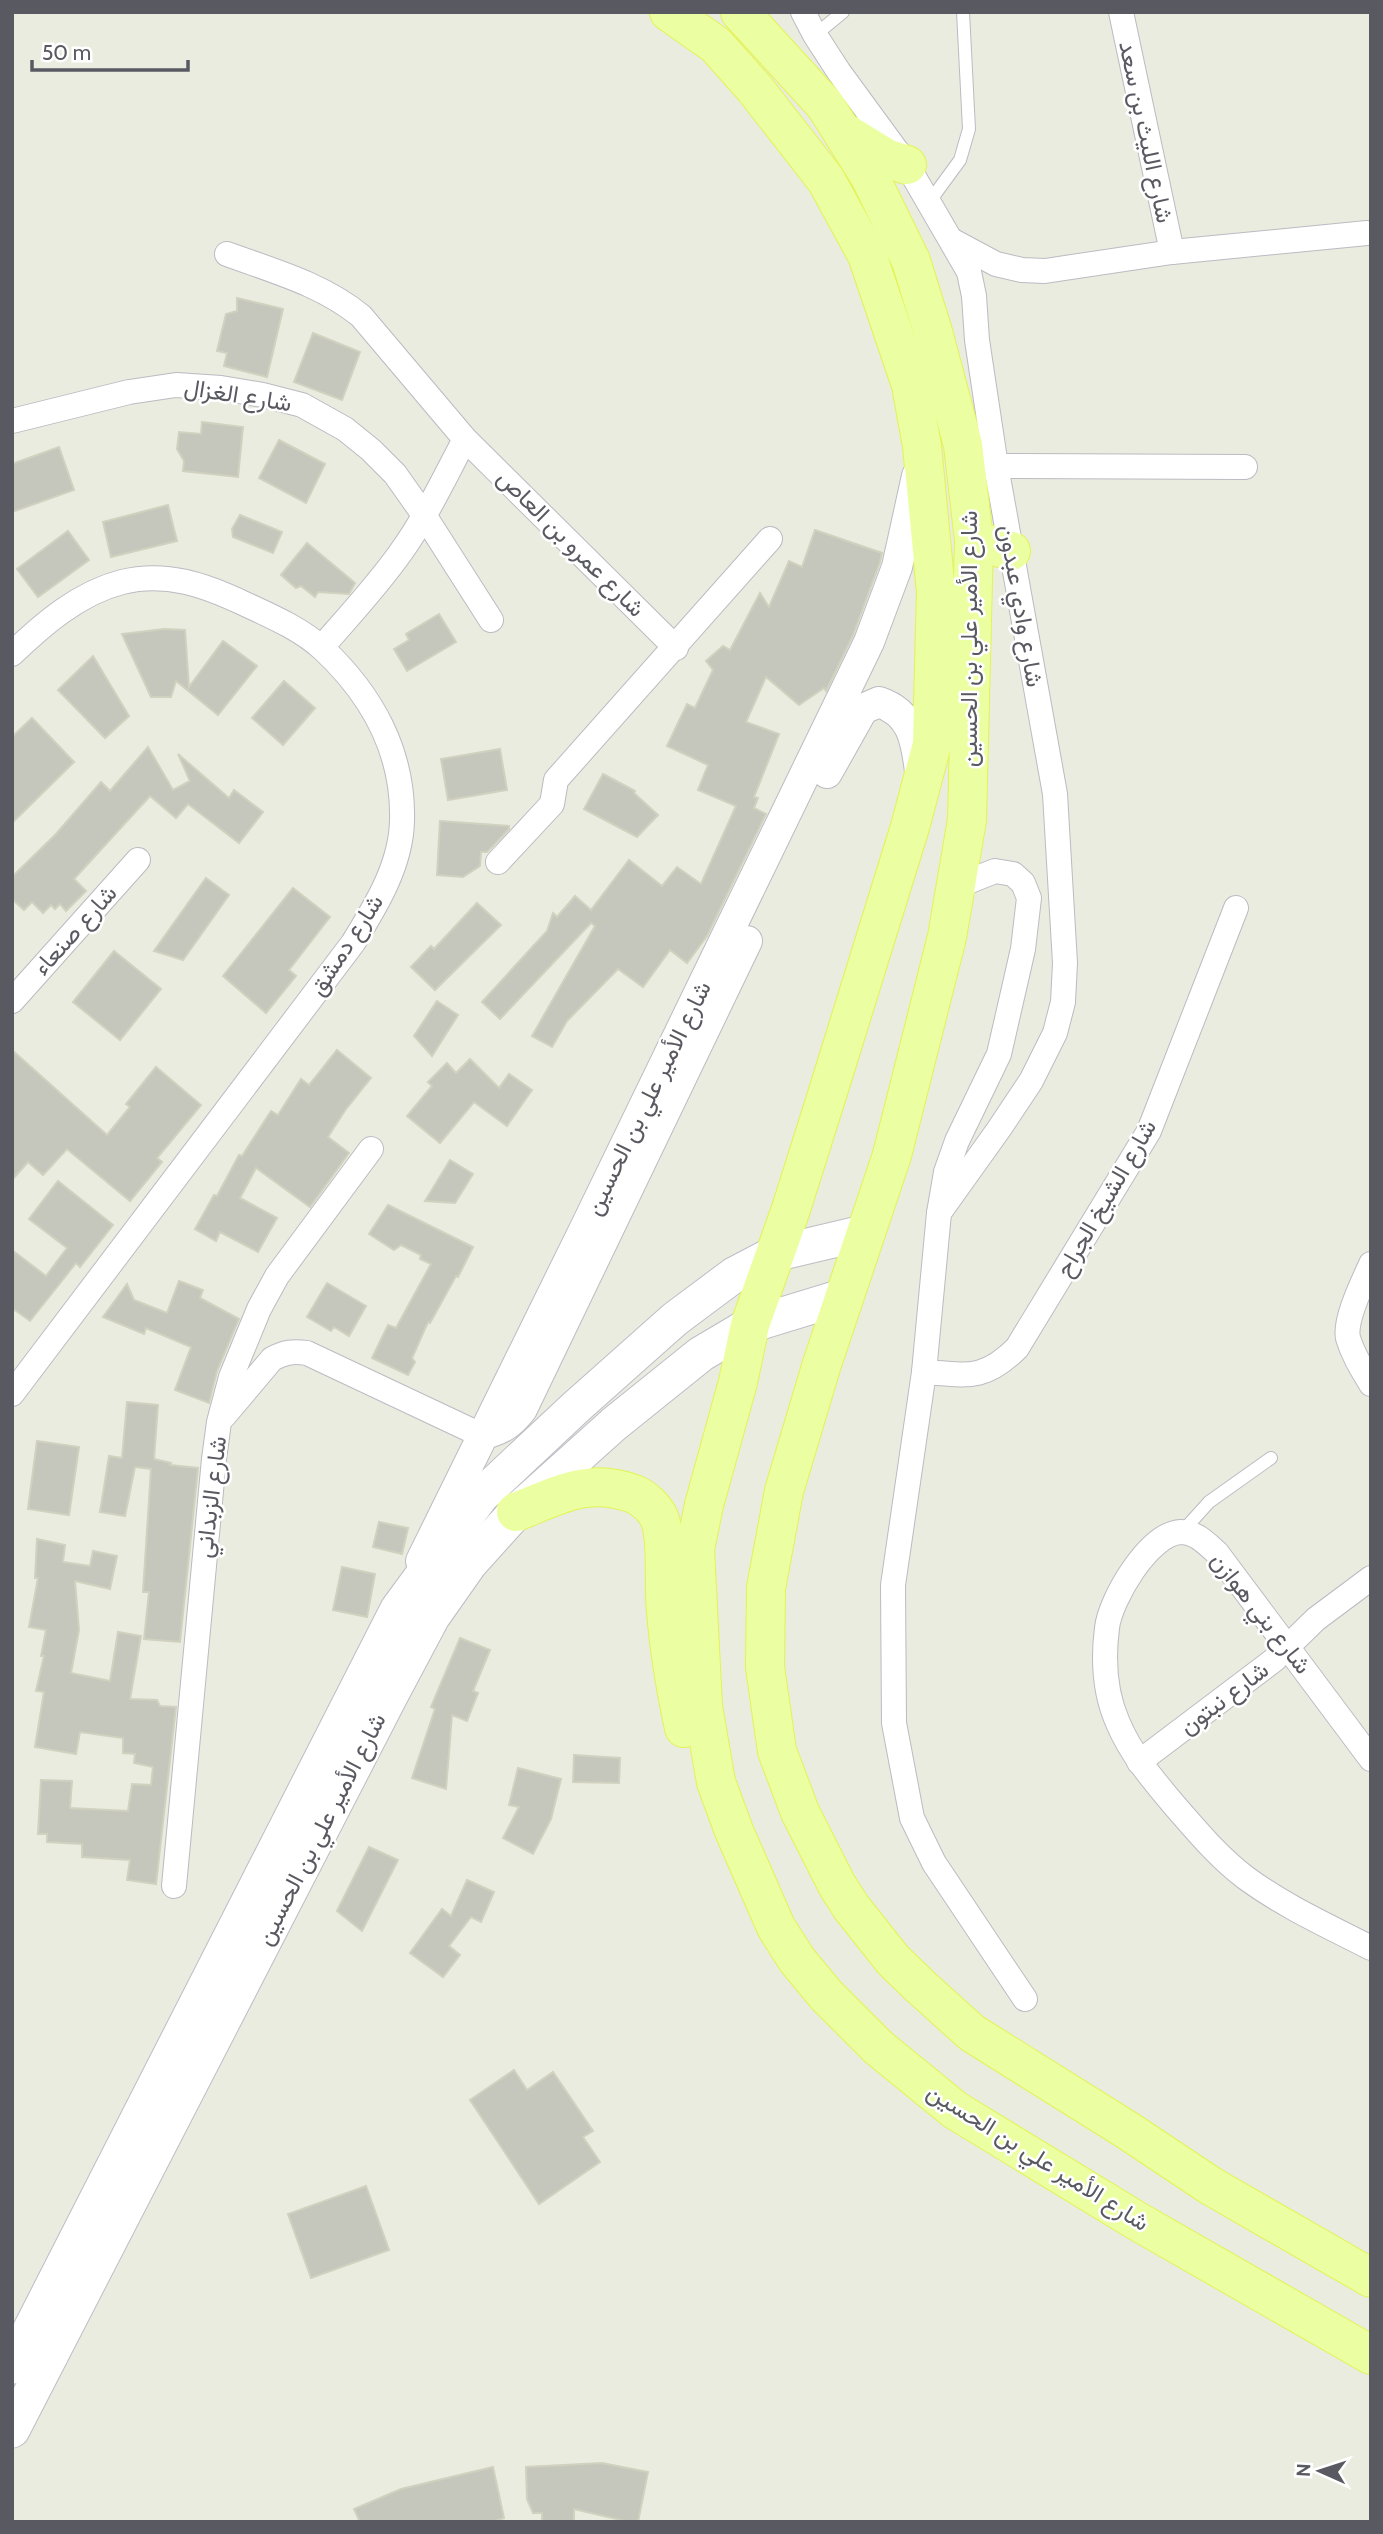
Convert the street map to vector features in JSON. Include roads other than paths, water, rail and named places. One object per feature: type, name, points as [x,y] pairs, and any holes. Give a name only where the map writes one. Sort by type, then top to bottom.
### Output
[{"type":"main road","name":"شارع الأمير علي بن الحسين","points":[[669,12],[716,45],[755,89],[825,180],[867,256],[911,385],[922,446],[936,592],[932,744],[910,827],[823,1108],[750,1325],[695,1549],[703,1707],[716,1782],[734,1831],[776,1927],[826,1995],[879,2048],[954,2110],[1137,2221],[1371,2355]]},
{"type":"main road","name":"شارع الأمير علي بن الحسين","points":[[740,12],[825,105],[870,177],[911,261],[963,445],[974,540],[967,820],[947,937],[892,1155],[821,1367],[785,1491],[766,1588],[765,1667],[777,1751],[800,1812],[851,1907],[893,1961],[972,2032],[1211,2186],[1371,2278]]},
{"type":"main road","points":[[841,130],[886,159],[907,165]]},
{"type":"main road","points":[[974,540],[1011,551]]},
{"type":"main road","name":"شارع الأمير علي بن الحسين","points":[[12,2366],[398,1609],[481,1496],[576,1407],[675,1319],[717,1286],[774,1254],[867,1232]]},
{"type":"main road","name":"شارع الأمير علي بن الحسين","points":[[12,2430],[136,2184],[432,1617],[470,1563],[516,1513],[661,1384],[701,1354],[750,1325],[845,1296]]},
{"type":"main road","points":[[516,1513],[568,1492],[593,1486],[616,1487],[644,1498],[660,1518],[667,1622],[685,1732],[716,1782]]},
{"type":"street","name":"شارع وادي عبدون","points":[[803,12],[814,35],[930,201],[969,272],[974,296],[976,340],[996,466],[1055,794],[1065,963],[1063,1002],[1055,1033],[1031,1081],[939,1213]]},
{"type":"street","name":"شارع الليث بن سعد","points":[[1121,12],[1172,252]]},
{"type":"street","points":[[953,241],[996,264],[1022,270],[1045,271],[1172,252],[1367,233]]},
{"type":"street","name":"شارع عمرو بن العاص","points":[[227,254],[299,280],[344,302],[361,316],[465,439],[676,648]]},
{"type":"street","name":"شارع الغزال","points":[[12,421],[129,392],[176,384],[221,388],[302,405],[345,429],[395,474],[491,621]]},
{"type":"street","points":[[322,648],[374,587],[424,515],[465,439]]},
{"type":"street","name":"شارع الأمير علي بن الحسين","points":[[398,1609],[869,642],[897,567],[922,446]]},
{"type":"street","points":[[996,466],[1245,467]]},
{"type":"street","points":[[498,862],[552,804],[556,780],[770,539]]},
{"type":"street","name":"شارع دمشق","points":[[12,654],[41,626],[78,600],[122,582],[166,578],[189,581],[217,591],[285,623],[322,648],[360,690],[392,745],[399,774],[402,823],[393,866],[378,902],[353,943],[12,1394]]},
{"type":"street","name":"شارع الأمير علي بن الحسين","points":[[481,1435],[509,1425],[522,1409],[838,751],[863,709],[879,702],[891,706],[908,723],[916,741],[921,783]]},
{"type":"street","name":"شارع صنعاء","points":[[12,1001],[138,860]]},
{"type":"street","points":[[956,887],[995,871],[1013,874],[1023,883],[1029,898],[1023,949],[999,1054],[957,1141],[946,1172],[939,1213],[924,1372],[893,1585],[894,1723],[912,1818],[934,1863],[1026,1999]]},
{"type":"street","points":[[1029,898],[1060,888]]},
{"type":"street","name":"شارع الشيخ الجراح","points":[[924,1372],[970,1375],[988,1371],[1002,1364],[1017,1348],[1149,1131],[1236,908]]},
{"type":"street","name":"شارع الزبداني","points":[[174,1886],[205,1540],[219,1422],[231,1377],[271,1287],[371,1149]]},
{"type":"street","points":[[1371,1264],[1352,1310],[1347,1335],[1371,1384]]},
{"type":"street","points":[[219,1422],[272,1359],[294,1351],[307,1353],[481,1435]]},
{"type":"street","points":[[1182,1532],[1164,1537],[1138,1563],[1117,1596],[1107,1627],[1106,1683],[1117,1722],[1139,1762],[1209,1845],[1245,1877],[1294,1909],[1371,1948]]},
{"type":"street","name":"شارع بني هوازن","points":[[1182,1532],[1199,1537],[1217,1553],[1371,1759]]},
{"type":"street","name":"شارع نبتون","points":[[1139,1762],[1274,1660],[1316,1619],[1371,1578]]},
{"type":"lane","points":[[814,35],[843,12]]},
{"type":"lane","points":[[930,201],[960,160],[969,129],[963,12]]},
{"type":"lane","points":[[1182,1532],[1209,1502],[1271,1458]]}]
